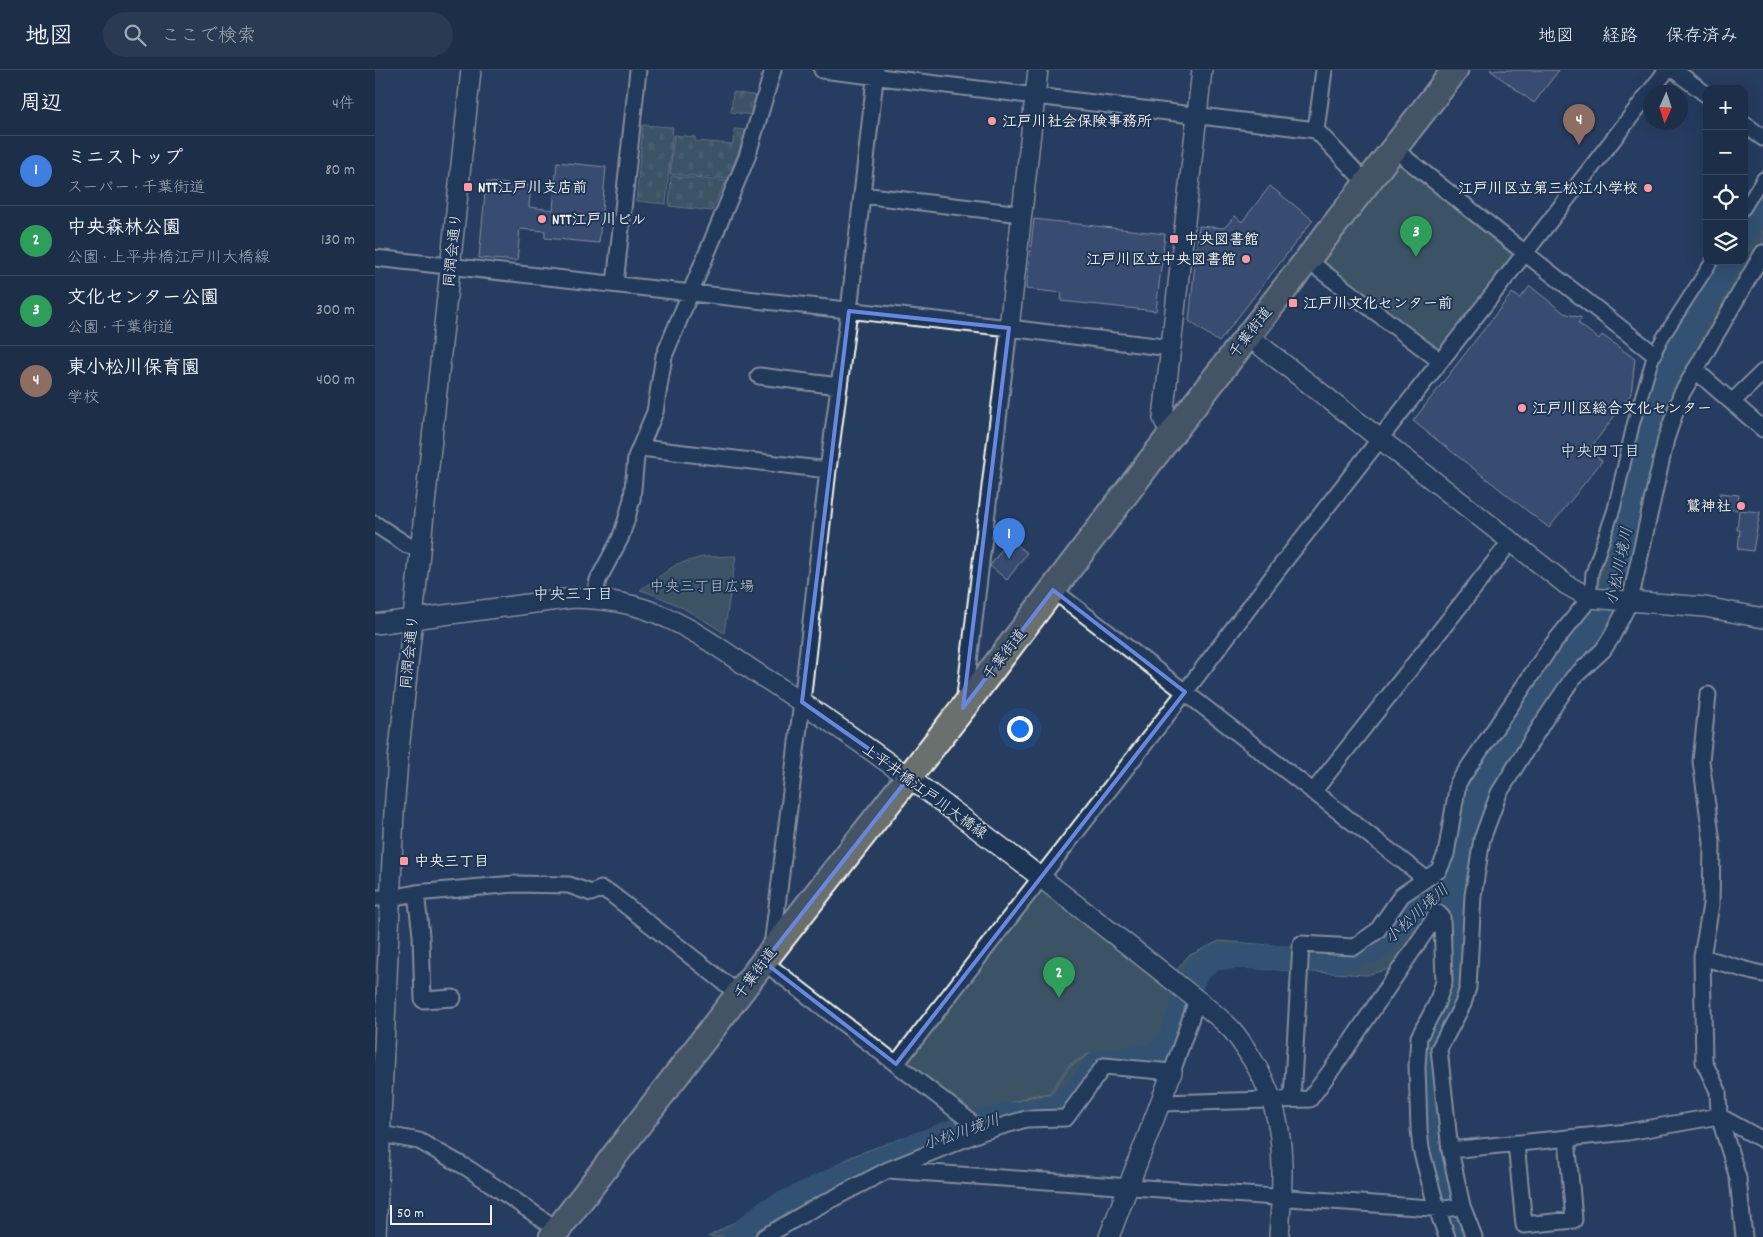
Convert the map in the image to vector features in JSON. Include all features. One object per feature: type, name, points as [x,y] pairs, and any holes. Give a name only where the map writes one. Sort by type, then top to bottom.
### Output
[{"type":"highway","name":"千葉街道","points":[[555,1234],[1455,70]]},
{"type":"street","name":"同潤会通り","points":[[376,1237],[383,898],[471,70]]},
{"type":"street","points":[[615,284],[639,70]]},
{"type":"street","points":[[594,598],[598,580],[620,539],[626,521],[632,499],[636,457],[655,412],[664,356],[747,157],[773,70]]},
{"type":"street","points":[[822,70],[875,73],[1035,96],[1316,130],[1366,184]]},
{"type":"street","points":[[963,708],[1038,70]]},
{"type":"street","points":[[1174,431],[1166,425],[1163,418],[1202,70]]},
{"type":"street","points":[[1316,130],[1324,70]]},
{"type":"street","points":[[896,1064],[1185,692],[1283,562],[1667,70]]},
{"type":"street","points":[[1674,70],[1703,92]]},
{"type":"street","points":[[875,73],[849,311],[828,470],[802,702],[768,957],[896,1064],[964,1116],[979,1130]]},
{"type":"street","points":[[1748,127],[1763,138]]},
{"type":"street","points":[[1394,149],[1654,354]]},
{"type":"street","points":[[1748,202],[1763,178]]},
{"type":"street","points":[[862,195],[1021,214]]},
{"type":"street","points":[[1447,1237],[1441,1209],[1421,1149],[1419,1129],[1431,1095],[1439,1049],[1463,1004],[1468,987],[1473,896],[1482,839],[1499,793],[1547,716],[1573,678],[1603,650],[1611,638],[1610,599],[1681,395],[1763,253]]},
{"type":"street","points":[[375,258],[1009,328],[1171,348]]},
{"type":"street","points":[[1307,260],[1440,361]]},
{"type":"street","points":[[1610,599],[1592,573],[1614,509],[1633,424],[1654,354],[1709,265]]},
{"type":"street","points":[[1248,336],[1567,585],[1610,599],[1705,607],[1763,618]]},
{"type":"street","points":[[1695,370],[1763,428]]},
{"type":"street","points":[[1732,402],[1763,372]]},
{"type":"street","points":[[759,376],[839,386]]},
{"type":"street","points":[[641,448],[828,470]]},
{"type":"street","points":[[375,524],[407,545],[420,548]]},
{"type":"street","points":[[1313,792],[1511,541]]},
{"type":"street","points":[[1053,590],[1427,879]]},
{"type":"street","name":"上平井橋江戸川大橋線","points":[[375,624],[573,598],[594,598],[628,603],[669,618],[802,702],[909,777],[1191,995],[1232,1030],[1252,1059],[1262,1078],[1271,1100],[1281,1137],[1283,1174],[1279,1237]]},
{"type":"street","points":[[1292,1099],[1301,944],[1354,947],[1377,931],[1402,895],[1439,870],[1446,854],[1458,783],[1549,648],[1610,599]]},
{"type":"street","points":[[1708,695],[1701,761],[1713,842],[1711,905],[1702,957],[1704,1062],[1718,1091],[1719,1116],[1738,1178],[1743,1237]]},
{"type":"street","points":[[383,898],[514,884],[569,885],[591,893],[601,889],[610,893],[739,994]]},
{"type":"street","points":[[416,894],[421,935],[423,1000],[453,998]]},
{"type":"street","points":[[1161,1103],[1310,1098],[1340,1058],[1438,913],[1442,917],[1444,982],[1436,1005],[1419,1037],[1417,1066],[1431,1095],[1450,1150],[1462,1206],[1474,1237]]},
{"type":"street","points":[[1702,957],[1763,974]]},
{"type":"street","points":[[1109,1237],[1172,1072],[1191,995]]},
{"type":"street","points":[[764,1237],[807,1212],[888,1170],[979,1130],[1026,1119],[1066,1118],[1105,1066],[1172,1072]]},
{"type":"street","points":[[1450,1150],[1628,1132],[1719,1116],[1763,1140]]},
{"type":"street","points":[[378,1133],[419,1141],[469,1169],[555,1234]]},
{"type":"street","points":[[1516,1143],[1524,1225],[1574,1220],[1567,1138]]},
{"type":"street","points":[[888,1170],[1441,1209],[1462,1206]]},
{"type":"highlighted area","points":[[849,311],[1009,328],[963,708],[1053,590],[1185,692],[896,1064],[764,962],[909,777],[802,702]]},
{"type":"green space","points":[[733,92],[757,96],[752,115],[731,112]]},
{"type":"green space","points":[[643,125],[673,127],[666,204],[636,201]]},
{"type":"green space","points":[[734,129],[747,130],[728,179],[670,174],[674,135],[695,137],[695,141],[733,144]]},
{"type":"green space","points":[[1395,156],[1519,254],[1440,355],[1313,260]]},
{"type":"green space","points":[[671,176],[726,181],[712,211],[669,206]]},
{"type":"green space","points":[[1763,185],[1763,246],[1692,368],[1628,596],[1610,633],[1492,796],[1464,986],[1449,972],[1446,910],[1433,910],[1393,968],[1366,975],[1211,966],[1195,991],[1169,1069],[1104,1065],[1065,1116],[982,1130],[971,1119],[1030,1097],[1051,1094],[1069,1067],[1090,1054],[1146,1046],[1090,1053],[1068,1066],[1050,1093],[1030,1096],[970,1118],[901,1064],[1040,883],[1169,980],[1188,956],[1219,941],[1348,951],[1406,900],[1426,889],[1449,864],[1461,784],[1597,575],[1613,484],[1656,357],[1713,265],[1748,265],[1748,208]]},
{"type":"green space","name":"中央三丁目広場","points":[[736,556],[724,633],[673,603],[640,590],[677,564],[703,557]]},
{"type":"green space","points":[[960,1117],[977,1131],[770,1226],[753,1237],[708,1237],[853,1156]]},
{"type":"building","points":[[1490,70],[1559,70],[1534,103]]},
{"type":"building","name":"NTT江戸川ビル","points":[[557,162],[606,167],[599,243],[545,238],[545,231],[520,229],[517,261],[479,258],[486,182],[531,186],[529,207],[553,210]]},
{"type":"building","name":"江戸川区立中央図書館","points":[[1270,186],[1313,220],[1219,342],[1189,321],[1199,226],[1224,228],[1235,216],[1242,222]]},
{"type":"building","points":[[1034,219],[1165,234],[1156,311],[1061,301],[1062,293],[1026,289]]},
{"type":"building","name":"江戸川区総合文化センター","points":[[1530,286],[1564,313],[1582,318],[1578,323],[1599,339],[1602,335],[1635,359],[1631,394],[1589,450],[1602,461],[1549,528],[1413,421],[1512,293],[1520,298]]},
{"type":"building","points":[[1720,493],[1739,495],[1737,510],[1718,509]]},
{"type":"building","points":[[1739,510],[1760,512],[1753,551],[1738,549],[1740,530],[1737,530]]},
{"type":"building","points":[[1009,539],[1027,553],[1007,580],[990,566]]},
{"type":"waterway","name":"小松川境川","points":[[1748,227],[1763,206]]},
{"type":"waterway","name":"小松川境川","points":[[1466,1237],[1446,1194],[1431,1043],[1438,1015],[1457,973],[1454,922],[1457,877],[1482,783],[1584,640],[1610,610],[1649,411],[1666,373],[1727,265]]},
{"type":"waterway","name":"小松川境川","points":[[736,1237],[766,1212],[857,1169],[973,1124],[1011,1115],[1049,1112],[1074,1095],[1099,1062],[1156,1056],[1169,1042],[1196,972],[1213,958],[1242,956],[1339,960],[1375,950],[1423,902],[1457,877]]},
{"type":"place","name":"江戸川社会保険事務所","points":[[992,121]]},
{"type":"place","name":"東小松川保育園","points":[[1579,145]]},
{"type":"place","name":"NTT江戸川支店前","points":[[468,187]]},
{"type":"place","name":"江戸川区立第三松江小学校","points":[[1648,188]]},
{"type":"place","name":"NTT江戸川ビル","points":[[542,219]]},
{"type":"place","name":"中央図書館","points":[[1174,239]]},
{"type":"place","name":"文化センター公園","points":[[1416,257]]},
{"type":"place","name":"江戸川区立中央図書館","points":[[1246,259]]},
{"type":"place","name":"江戸川文化センター前","points":[[1293,303]]},
{"type":"place","name":"江戸川区総合文化センター","points":[[1522,408]]},
{"type":"place","name":"鷲神社","points":[[1741,506]]},
{"type":"place","name":"ミニストップ","points":[[1009,559]]},
{"type":"place","name":"中央三丁目","points":[[404,861]]},
{"type":"place","name":"中央森林公園","points":[[1059,998]]},
{"type":"district","name":"中央四丁目","points":[[1600,450]]},
{"type":"district","name":"中央三丁目","points":[[573,593]]}]
